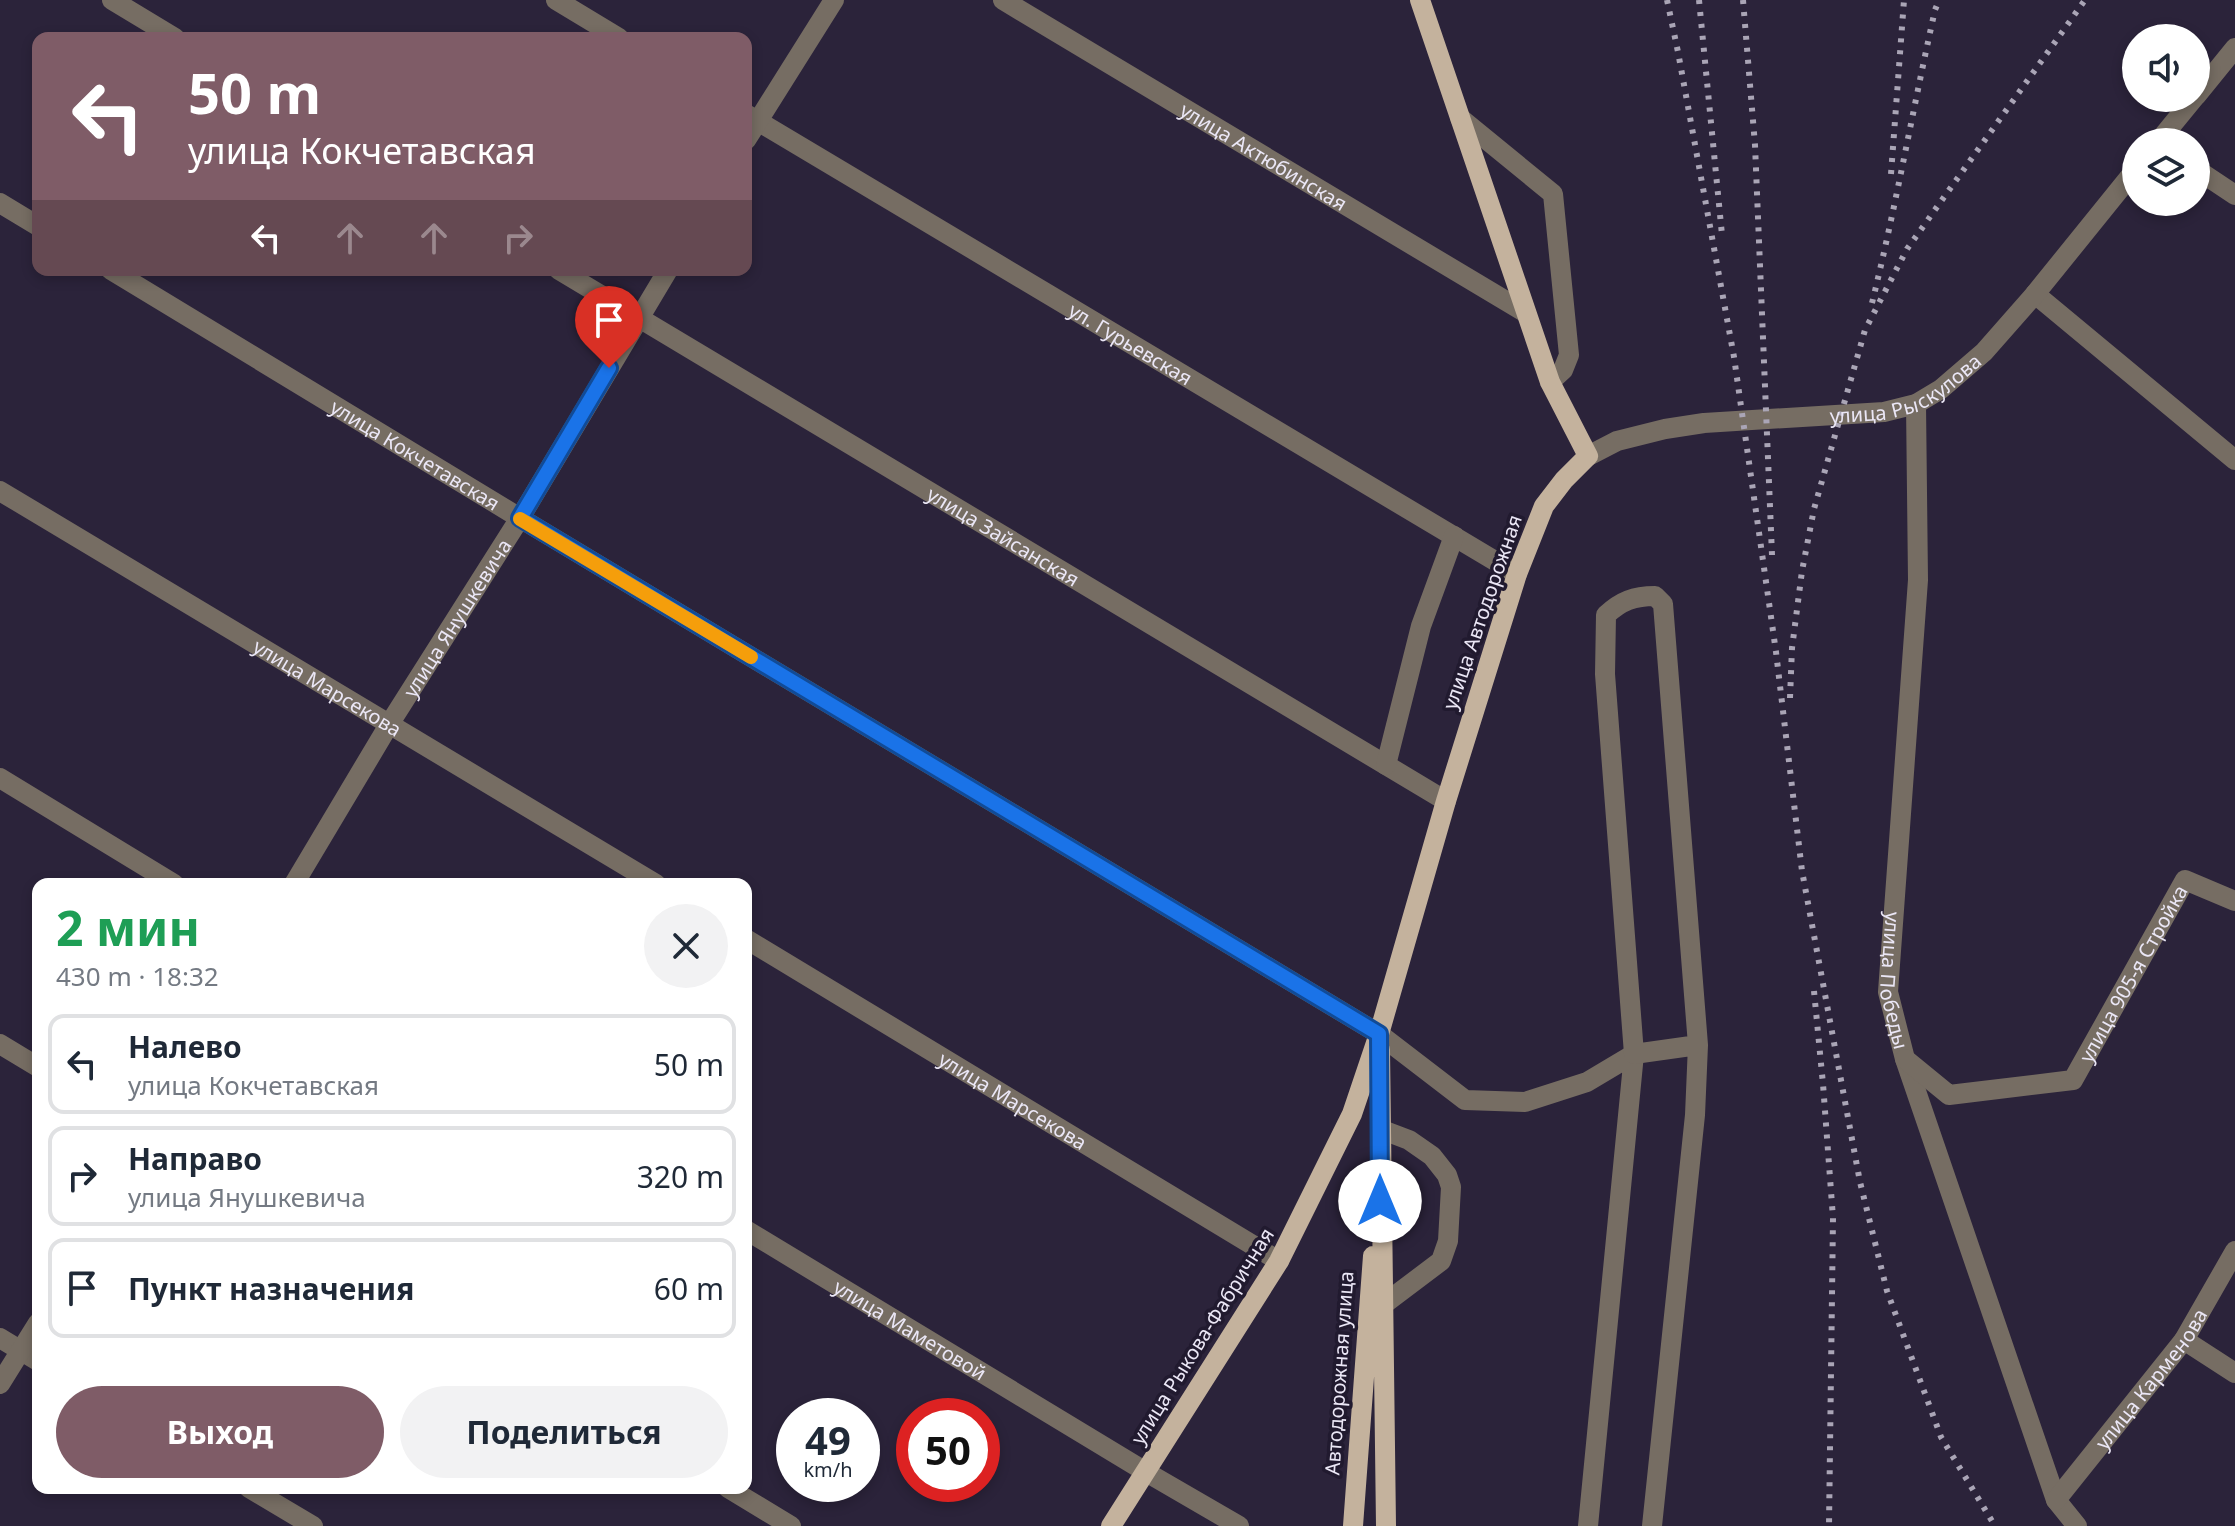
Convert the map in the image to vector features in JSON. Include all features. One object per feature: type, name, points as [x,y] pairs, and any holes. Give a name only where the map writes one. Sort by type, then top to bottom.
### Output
[{"type":"main road","points":[[1420,0],[1550,382],[1588,456]]},
{"type":"main road","name":"улица Автодорожная","points":[[1379,1034],[1446,801],[1517,574],[1544,506],[1588,456]]},
{"type":"main road","name":"Автодорожная улица","points":[[1379,1034],[1386,1526]]},
{"type":"main road","name":"улица Рыкова-Фабричная","points":[[1111,1526],[1279,1261],[1352,1114],[1379,1034]]},
{"type":"main road","name":"Автодорожная улица","points":[[1353,1526],[1371,1264],[1380,1225]]},
{"type":"street","points":[[556,0],[609,32]]},
{"type":"street","points":[[752,117],[834,0]]},
{"type":"street","name":"улица Актюбинская","points":[[1003,0],[1526,313]]},
{"type":"street","points":[[115,1],[165,32]]},
{"type":"street","points":[[2210,79],[2235,48]]},
{"type":"street","points":[[2170,128],[2183,112]]},
{"type":"street","name":"ул. Гурьевская","points":[[752,117],[1517,574]]},
{"type":"street","points":[[1460,118],[1553,194],[1569,355],[1563,370],[1550,382]]},
{"type":"street","points":[[2210,178],[2235,195]]},
{"type":"street","name":"улица Рыскулова","points":[[1588,456],[1617,441],[1665,429],[1704,423],[1870,413],[1916,404],[1962,373],[1984,352],[2122,186]]},
{"type":"street","points":[[0,203],[32,222]]},
{"type":"street","name":"улица Кокчетавская","points":[[121,276],[1379,1034],[1465,1100],[1525,1102],[1587,1082],[1634,1054]]},
{"type":"street","name":"улица Зайсанская","points":[[569,276],[1446,801]]},
{"type":"street","name":"улица Янушкевича","points":[[298,878],[390,723],[520,518],[664,276]]},
{"type":"street","points":[[2035,294],[2235,460]]},
{"type":"street","name":"улица Победы","points":[[1916,404],[1918,580],[1888,992],[1905,1059],[2056,1500],[2077,1526]]},
{"type":"street","name":"улица Марсекова","points":[[0,491],[646,878]]},
{"type":"street","points":[[1386,765],[1421,626],[1454,536]]},
{"type":"street","points":[[1588,1526],[1634,1054],[1605,674],[1606,615],[1618,604],[1643,596],[1655,596],[1663,604],[1698,1045],[1695,1115],[1652,1526]]},
{"type":"street","points":[[0,778],[164,878]]},
{"type":"street","name":"улица 905-я Стройка","points":[[1905,1059],[1949,1095],[2073,1080],[2185,880],[2235,901]]},
{"type":"street","name":"улица Марсекова","points":[[752,943],[1279,1261]]},
{"type":"street","points":[[0,1044],[32,1063]]},
{"type":"street","points":[[1634,1054],[1698,1045]]},
{"type":"street","points":[[1380,1129],[1409,1140],[1432,1156],[1447,1175],[1451,1187],[1448,1241],[1441,1261],[1384,1304]]},
{"type":"street","name":"улица Маметовой","points":[[752,1234],[1239,1526]]},
{"type":"street","name":"улица Карменова","points":[[2056,1500],[2184,1340],[2235,1251]]},
{"type":"street","points":[[0,1338],[30,1356],[0,1384]]},
{"type":"street","points":[[2184,1340],[2235,1373]]},
{"type":"street","points":[[259,1494],[313,1526]]},
{"type":"street","points":[[738,1494],[791,1526]]},
{"type":"railway","points":[[1667,0],[1734,357],[1776,652],[1802,871],[1860,1182],[1887,1291],[1941,1437],[1995,1526]]},
{"type":"railway","points":[[1699,0],[1722,235]]},
{"type":"railway","points":[[1743,0],[1755,145],[1772,555]]},
{"type":"railway","points":[[1891,174],[1904,0]]},
{"type":"railway","points":[[1872,303],[1939,0]]},
{"type":"railway","points":[[1790,698],[1792,648],[1814,509],[1865,330],[1907,249],[2085,0]]},
{"type":"railway","points":[[1814,991],[1833,1218],[1829,1526]]},
{"type":"slow traffic","points":[[520,519],[751,657]]},
{"type":"route","points":[[609,368],[520,518],[1379,1034],[1380,1201]]}]
